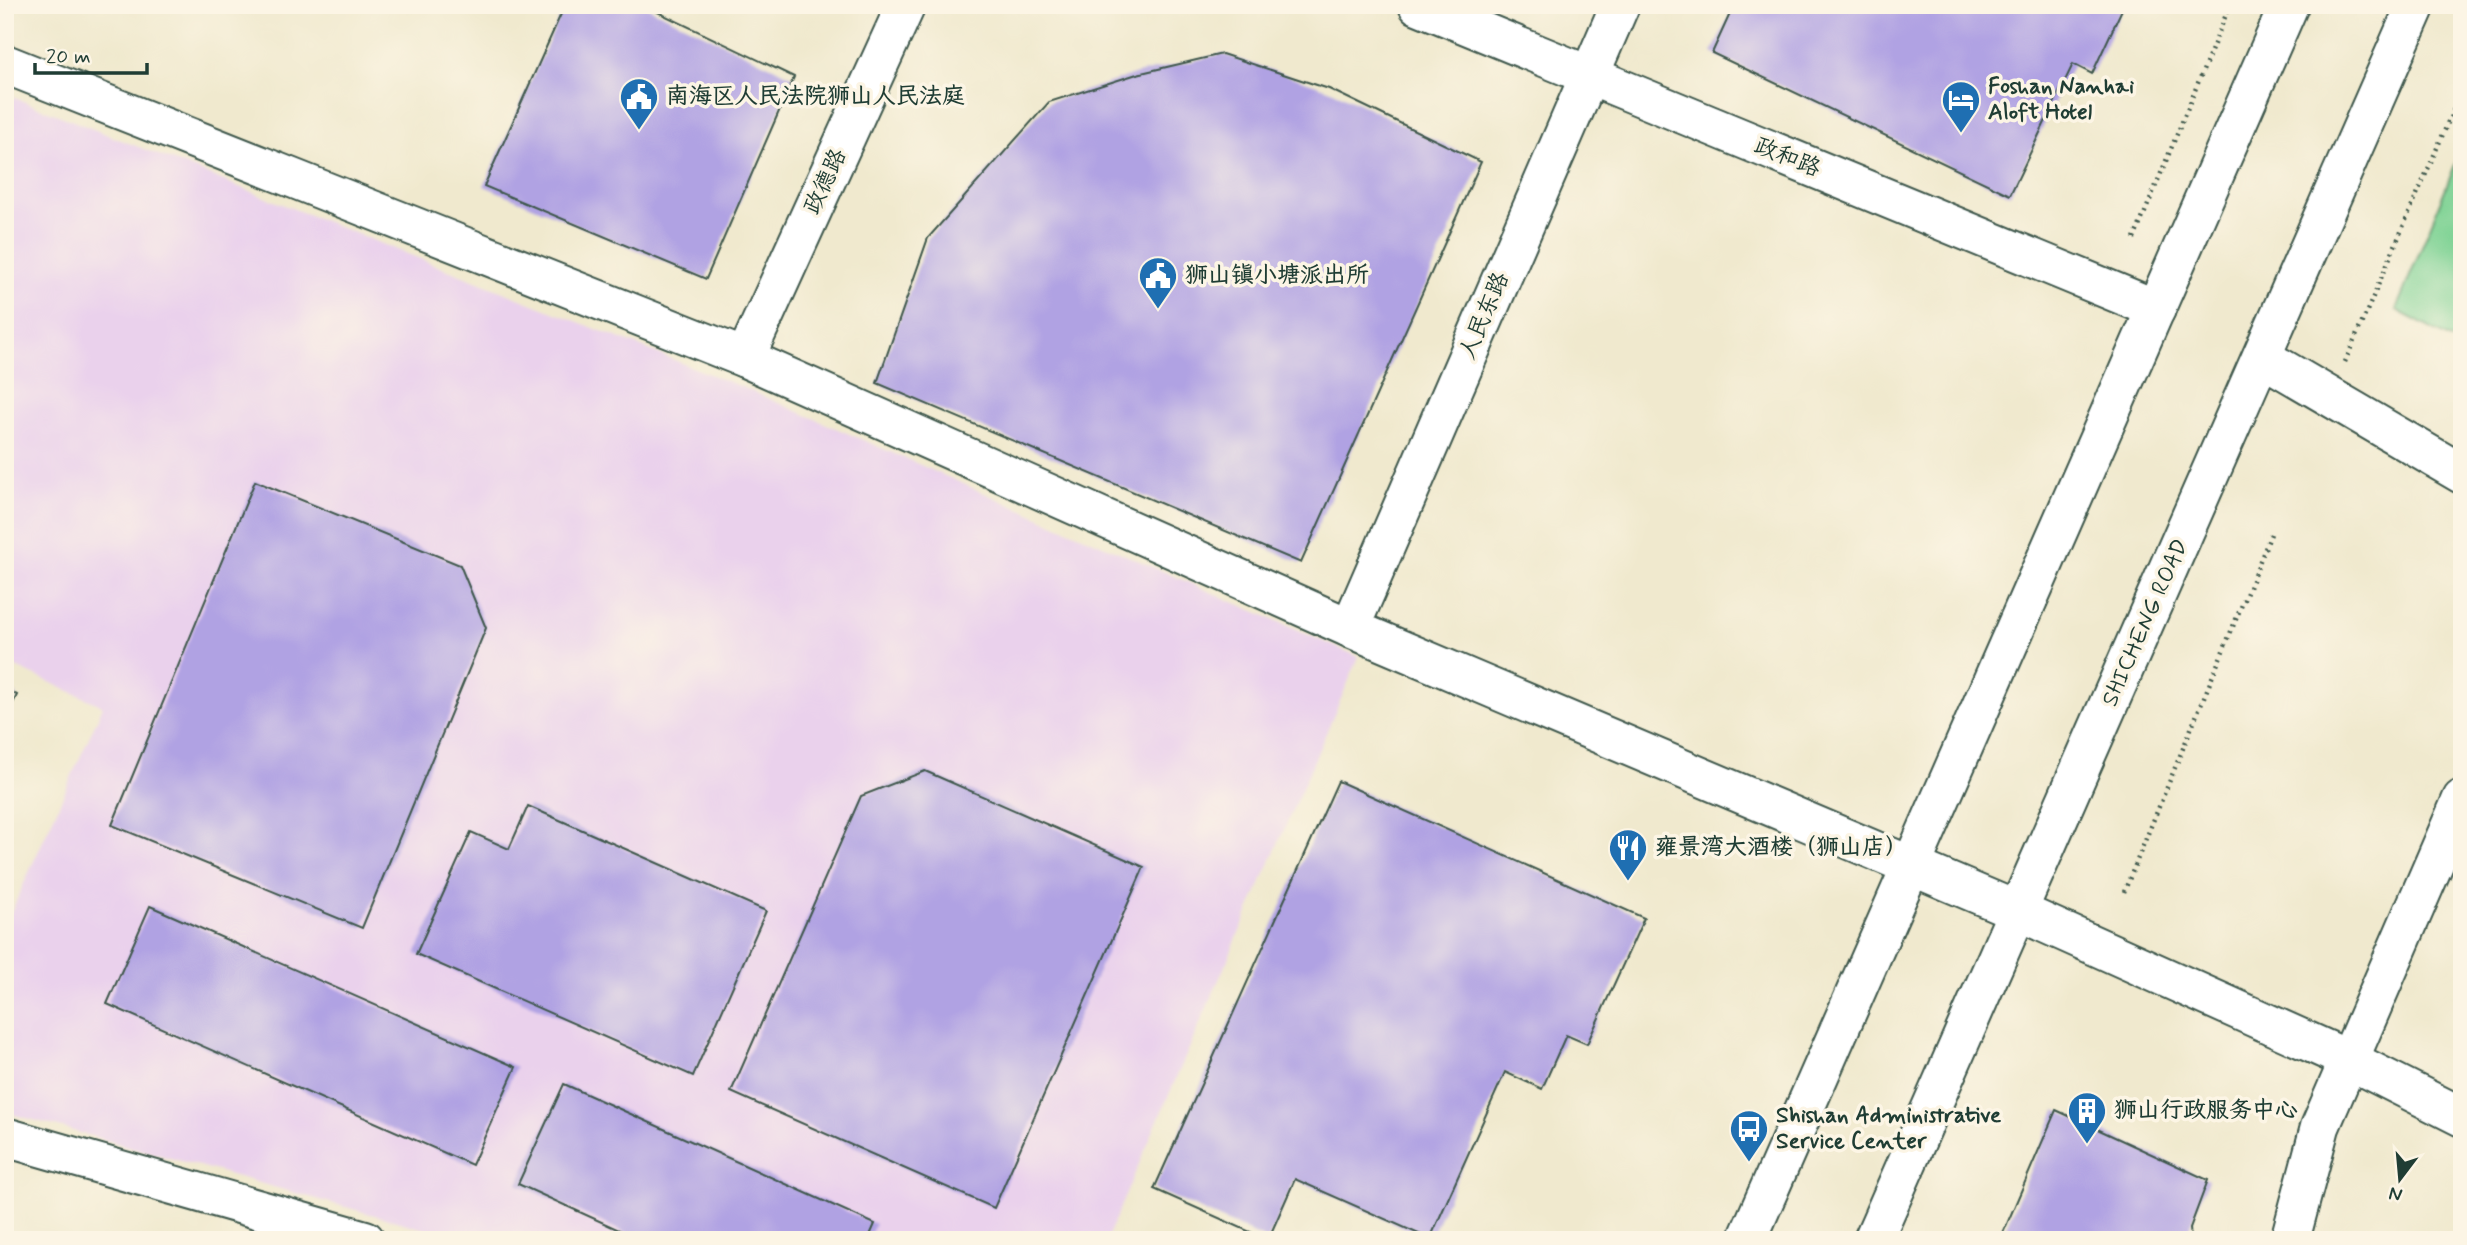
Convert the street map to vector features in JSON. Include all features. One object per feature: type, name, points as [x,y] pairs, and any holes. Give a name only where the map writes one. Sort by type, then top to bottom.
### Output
[{"type":"street","name":"政德路","points":[[745,358],[906,5]]},
{"type":"street","name":"政和路","points":[[1418,5],[2157,309]]},
{"type":"street","name":"人民东路","points":[[1350,628],[1620,5]]},
{"type":"street","points":[[1748,1240],[2289,5]]},
{"type":"street","name":"SHICHENG ROAD","points":[[1873,1240],[2020,912],[2416,5]]},
{"type":"street","points":[[5,64],[745,358],[1350,628],[2020,912],[2347,1059],[2462,1117]]},
{"type":"street","points":[[2262,356],[2462,474]]},
{"type":"street","points":[[2290,1240],[2320,1127],[2347,1059],[2462,799]]},
{"type":"street","points":[[5,1137],[365,1240]]},
{"type":"path","points":[[2134,239],[2230,5]]},
{"type":"path","points":[[2342,372],[2462,90]]},
{"type":"path","points":[[2124,892],[2271,534]]},
{"type":"shaded area","points":[[5,94],[737,385],[1359,657],[1106,1240],[464,1240],[5,1112],[5,926],[103,706],[5,662]]},
{"type":"green space","points":[[2462,148],[2462,345],[2396,310]]},
{"type":"building","name":"南海区人民法院狮山人民法庭","points":[[565,5],[643,5],[794,77],[706,279],[484,186]]},
{"type":"building","name":"Foshan Nanhai Aloft Hotel","points":[[1734,5],[2124,5],[2092,74],[2073,64],[2010,195],[1712,53]]},
{"type":"building","name":"狮山镇小塘派出所","points":[[1222,54],[1329,89],[1481,162],[1301,563],[877,383],[928,238],[1049,102],[1137,74]]},
{"type":"building","points":[[255,481],[460,565],[486,628],[362,928],[112,825]]},
{"type":"building","points":[[5,689],[17,695],[5,720]]},
{"type":"building","points":[[925,771],[1144,867],[994,1208],[731,1092],[861,796]]},
{"type":"building","points":[[1338,781],[1644,918],[1587,1044],[1566,1035],[1542,1089],[1505,1072],[1430,1239],[1295,1179],[1268,1240],[1154,1189]]},
{"type":"building","points":[[528,806],[766,911],[693,1076],[416,954],[471,832],[509,849]]},
{"type":"building","points":[[150,906],[516,1067],[472,1165],[107,1004]]},
{"type":"building","points":[[564,1084],[875,1224],[868,1240],[641,1240],[518,1184]]},
{"type":"building","name":"狮山行政服务中心","points":[[2056,1110],[2208,1180],[2190,1228],[2191,1240],[2000,1240]]},
{"type":"place","name":"南海区人民法院狮山人民法庭","points":[[639,131]]},
{"type":"place","name":"Foshan Nanhai Aloft Hotel","points":[[1961,134]]},
{"type":"place","name":"狮山镇小塘派出所","points":[[1158,310]]},
{"type":"place","name":"雍景湾大酒楼（狮山店）","points":[[1628,882]]},
{"type":"place","name":"狮山行政服务中心","points":[[2087,1145]]},
{"type":"place","name":"Shishan Administrative Service Center","points":[[1749,1163]]}]
